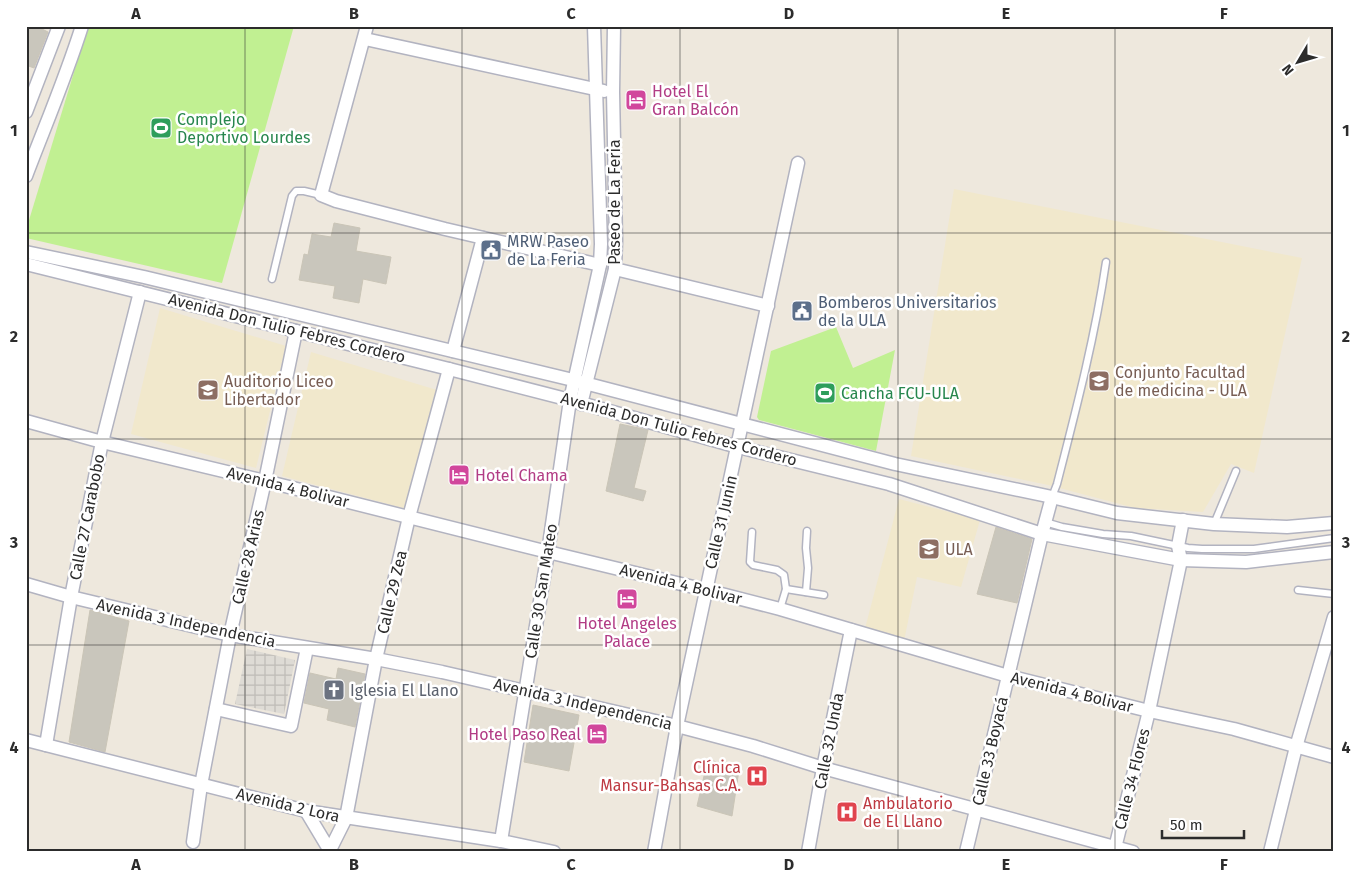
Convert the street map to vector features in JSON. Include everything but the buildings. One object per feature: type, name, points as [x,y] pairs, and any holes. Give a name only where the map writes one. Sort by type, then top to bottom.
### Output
[{"type":"street","points":[[26,112],[59,26]]},
{"type":"street","points":[[26,176],[72,60],[82,26]]},
{"type":"street","name":"Paseo de La Feria","points":[[594,26],[602,244],[600,264]]},
{"type":"street","name":"Paseo de La Feria","points":[[579,382],[615,269],[614,26]]},
{"type":"street","points":[[579,382],[600,264],[483,238],[336,201],[321,195],[366,32],[597,90],[613,92]]},
{"type":"street","points":[[26,116],[46,122]]},
{"type":"street","name":"Calle 31 Junin","points":[[654,852],[677,726],[798,163]]},
{"type":"street","points":[[453,351],[483,238]]},
{"type":"street","name":"Avenida Don Tulio Febres Cordero","points":[[26,252],[144,277],[453,351],[742,423],[895,464],[1117,513],[1214,524],[1287,527],[1334,523]]},
{"type":"street","name":"Avenida Don Tulio Febres Cordero","points":[[26,264],[449,369],[738,447],[889,484],[1043,528],[1181,560],[1246,562],[1334,552]]},
{"type":"street","points":[[615,269],[768,306]]},
{"type":"street","name":"Calle 27 Carabobo","points":[[46,745],[71,598],[102,442],[140,292]]},
{"type":"street","name":"Calle 28 Arias","points":[[192,842],[230,635],[265,481],[296,331]]},
{"type":"street","name":"Calle 29 Zea","points":[[330,851],[346,818],[376,659],[409,517],[449,369]]},
{"type":"street","name":"Calle 30 San Mateo","points":[[501,841],[548,552],[579,382]]},
{"type":"street","name":"Avenida 4 Bolivar","points":[[26,421],[102,442],[780,609],[1008,676],[1149,711],[1234,729],[1334,757]]},
{"type":"street","name":"Calle 33 Boyacá","points":[[966,852],[1043,528],[1052,498]]},
{"type":"street","points":[[1181,560],[1178,546],[1183,520]]},
{"type":"street","name":"Calle 34 Flores","points":[[1115,849],[1149,711],[1181,560]]},
{"type":"street","name":"Avenida 3 Independencia","points":[[26,584],[71,598],[230,635],[442,672],[677,726],[1115,849],[1133,852]]},
{"type":"street","points":[[1270,852],[1296,747],[1334,617]]},
{"type":"street","name":"Calle 32 Unda","points":[[808,852],[851,630]]},
{"type":"street","points":[[216,709],[291,726],[307,648]]},
{"type":"street","name":"Avenida 2 Lora","points":[[26,740],[306,812],[501,841],[554,852]]},
{"type":"street","points":[[306,812],[330,851]]},
{"type":"lane","points":[[272,279],[292,196],[296,192],[304,191],[321,195]]},
{"type":"lane","points":[[1052,498],[1083,380],[1106,262]]},
{"type":"lane","points":[[1214,524],[1236,471]]},
{"type":"lane","points":[[1043,528],[1062,527],[1103,534],[1131,536],[1202,549],[1254,549],[1334,538]]},
{"type":"lane","points":[[806,592],[808,568],[807,531]]},
{"type":"lane","points":[[752,532],[750,562],[753,565],[777,570],[784,575],[786,589],[780,609]]},
{"type":"lane","points":[[786,589],[824,595]]},
{"type":"lane","points":[[1298,590],[1334,594]]},
{"type":"shaded area","name":"Conjunto Facultad de medicina - ULA","points":[[954,189],[1302,258],[1254,473],[1231,464],[1203,512],[1135,508],[1048,485],[911,456]]},
{"type":"shaded area","name":"Auditorio Liceo Libertador","points":[[160,308],[286,346],[256,468],[131,434]]},
{"type":"shaded area","name":"Auditorio Liceo Libertador","points":[[311,352],[437,390],[407,509],[282,476]]},
{"type":"shaded area","name":"ULA","points":[[899,499],[980,520],[961,587],[917,577],[903,646],[863,636]]},
{"type":"shaded area","points":[[247,649],[295,660],[284,714],[235,704]]},
{"type":"green space","name":"Complejo Deportivo Lourdes","points":[[88,26],[294,26],[222,283],[26,238],[26,230]]},
{"type":"green space","name":"Cancha FCU-ULA","points":[[836,327],[853,368],[895,350],[876,451],[759,420],[757,417],[771,351]]},
{"type":"place","name":"Hotel El Gran Balcón","points":[[636,100]]},
{"type":"place","name":"Complejo Deportivo Lourdes","points":[[161,128]]},
{"type":"place","name":"MRW Paseo de La Feria","points":[[491,250]]},
{"type":"place","name":"Bomberos Universitarios de la ULA","points":[[802,311]]},
{"type":"place","name":"Conjunto Facultad de medicina - ULA","points":[[1099,381]]},
{"type":"place","name":"Auditorio Liceo Libertador","points":[[208,390]]},
{"type":"place","name":"Cancha FCU-ULA","points":[[825,393]]},
{"type":"place","name":"Hotel Chama","points":[[459,475]]},
{"type":"place","name":"ULA","points":[[929,549]]},
{"type":"place","name":"Hotel Angeles Palace","points":[[627,599]]},
{"type":"place","name":"Iglesia El Llano","points":[[334,690]]},
{"type":"place","name":"Hotel Paso Real","points":[[597,734]]},
{"type":"place","name":"Clínica Mansur-Bahsas C.A.","points":[[757,776]]},
{"type":"place","name":"Ambulatorio de El Llano","points":[[847,812]]}]
